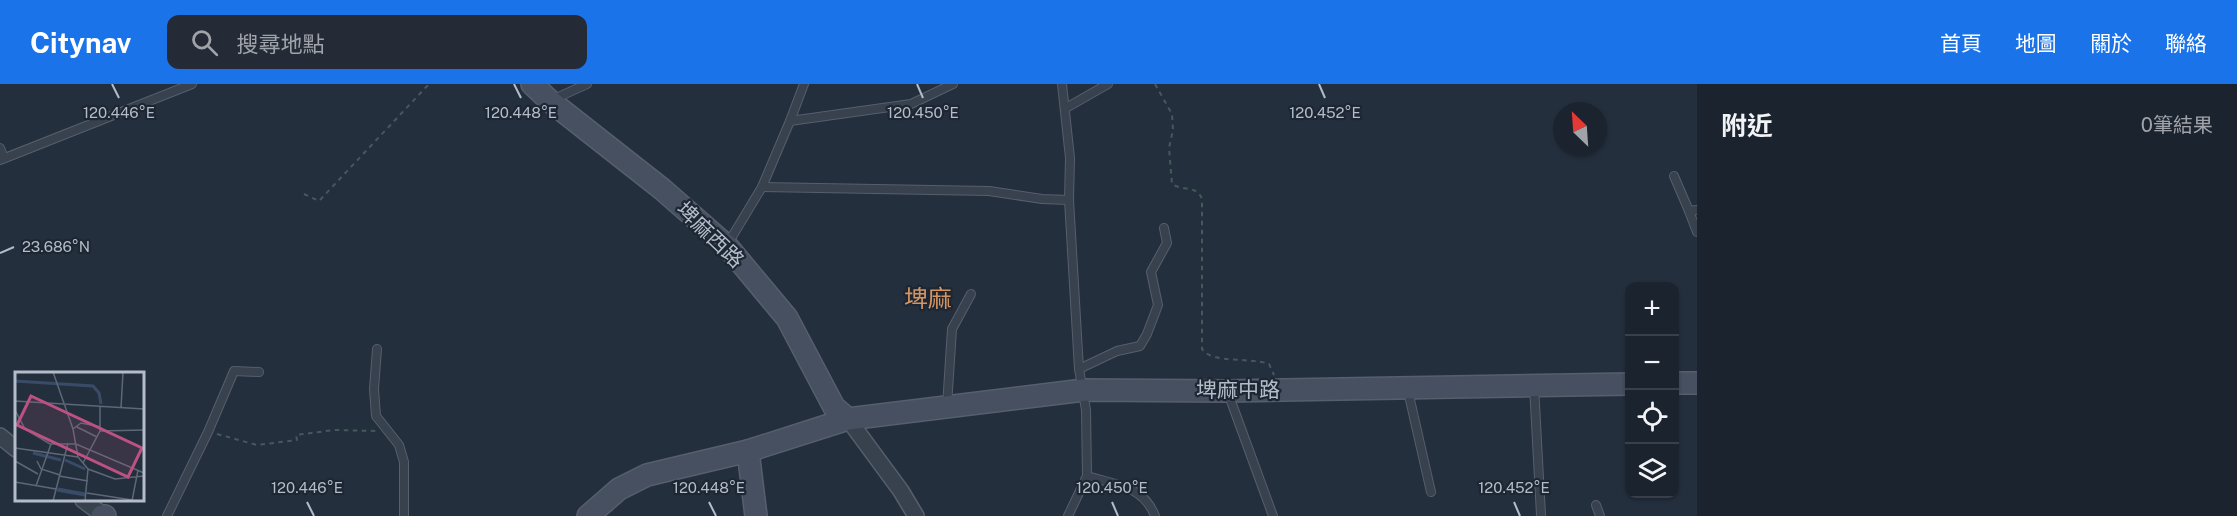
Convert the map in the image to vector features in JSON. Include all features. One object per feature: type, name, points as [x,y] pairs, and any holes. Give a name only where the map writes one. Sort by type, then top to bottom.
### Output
[{"type":"street","name":"埤麻西路","points":[[532,84],[550,101],[662,189],[727,246],[787,318],[834,407],[848,419]]},
{"type":"street","name":"埤麻中路","points":[[588,516],[619,489],[647,475],[748,451],[848,419],[947,407],[1081,380],[1227,391],[1625,384]]},
{"type":"street","points":[[1679,383],[1697,383]]},
{"type":"street","points":[[848,419],[901,491],[916,516]]},
{"type":"street","points":[[0,436],[15,448]]},
{"type":"street","points":[[748,451],[756,516]]},
{"type":"street","points":[[84,501],[103,516]]},
{"type":"lane","points":[[0,148],[2,159],[192,84]]},
{"type":"lane","points":[[550,101],[586,84]]},
{"type":"lane","points":[[727,246],[762,187],[804,84]]},
{"type":"lane","points":[[790,121],[910,104],[953,84]]},
{"type":"lane","points":[[1062,84],[1066,108],[1081,380],[1086,410],[1087,476],[1068,516]]},
{"type":"lane","points":[[1066,108],[1108,84]]},
{"type":"lane","points":[[1674,177],[1693,211],[1697,232]]},
{"type":"lane","points":[[762,187],[989,191],[1042,199],[1070,200]]},
{"type":"lane","points":[[1081,380],[1117,351],[1140,346],[1147,334],[1158,305],[1151,272],[1167,243],[1164,228]]},
{"type":"lane","points":[[947,407],[952,328],[971,294]]},
{"type":"lane","points":[[377,349],[374,389],[376,416],[399,445],[404,462],[404,516]]},
{"type":"lane","points":[[167,516],[208,432],[234,371],[259,372]]},
{"type":"lane","points":[[1534,385],[1541,515]]},
{"type":"lane","points":[[1407,387],[1431,492]]},
{"type":"lane","points":[[1227,391],[1273,516]]},
{"type":"lane","points":[[1087,476],[1136,490],[1146,498],[1155,516]]},
{"type":"lane","points":[[1596,505],[1600,516]]},
{"type":"path","points":[[304,194],[319,201],[429,84]]},
{"type":"path","points":[[1155,84],[1172,114],[1173,130],[1169,148],[1172,183],[1176,187],[1196,190],[1202,199],[1202,349],[1206,355],[1261,361],[1269,364],[1278,390]]},
{"type":"path","points":[[208,432],[257,445],[297,440],[296,435],[334,430],[351,432],[386,430]]},
{"type":"district","name":"埤麻","points":[[928,299]]}]
